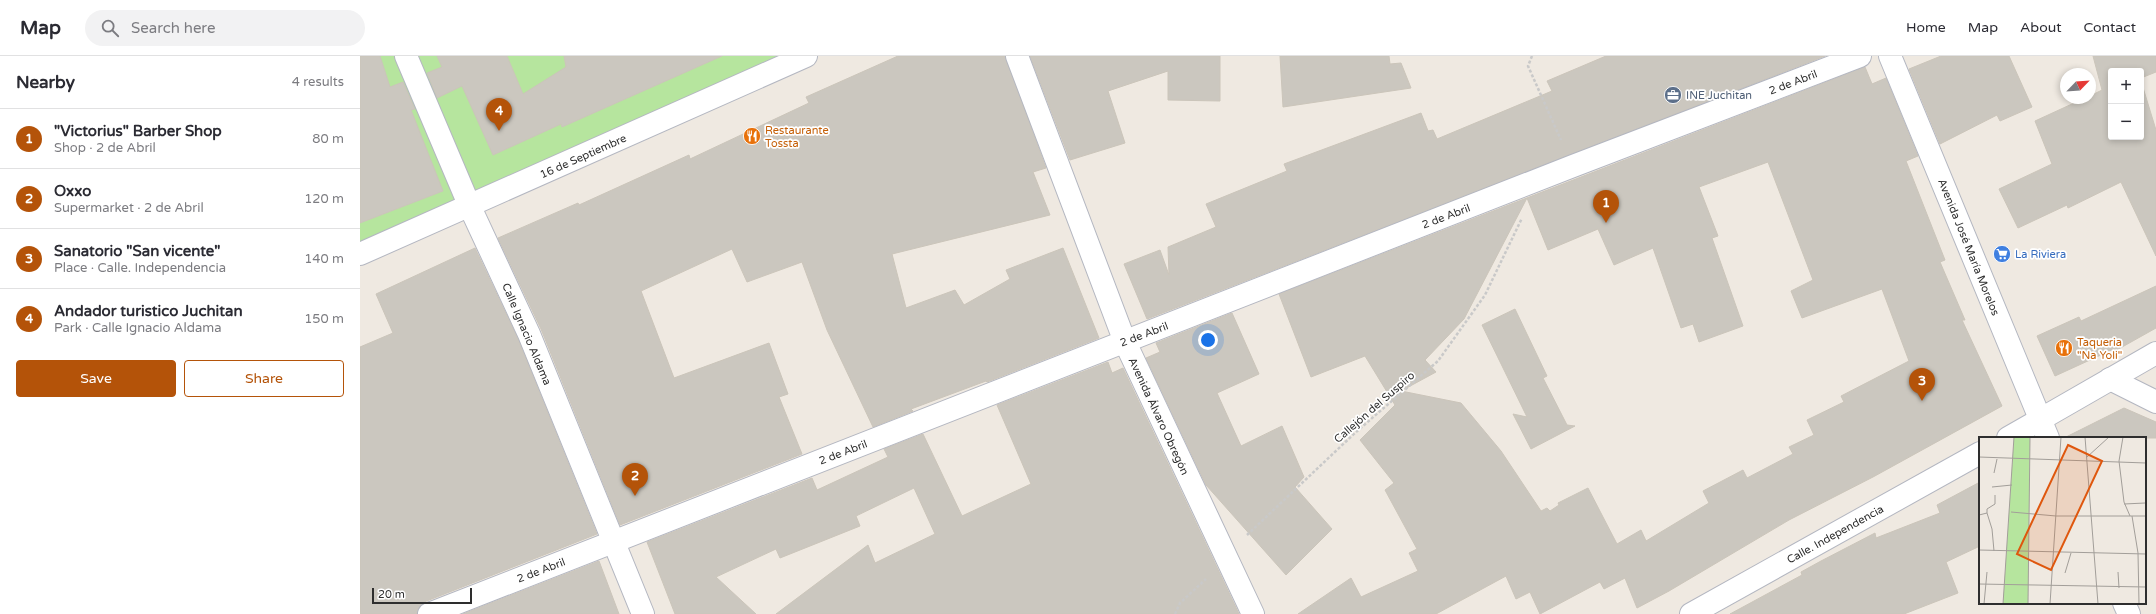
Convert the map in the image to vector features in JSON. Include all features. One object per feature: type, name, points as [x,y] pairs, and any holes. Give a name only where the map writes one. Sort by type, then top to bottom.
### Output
[{"type":"street","name":"Calle Ignacio Aldama","points":[[406,56],[470,207],[529,334],[643,614]]},
{"type":"street","name":"16 de Septiembre","points":[[360,254],[470,207],[806,56]]},
{"type":"street","name":"Avenida Álvaro Obregón","points":[[1017,56],[1125,342],[1253,614]]},
{"type":"street","name":"2 de Abril","points":[[429,614],[1541,178],[1860,56]]},
{"type":"street","name":"Avenida José María Morelos","points":[[1890,56],[2044,429]]},
{"type":"street","points":[[2012,437],[2044,429],[2110,379],[2156,353]]},
{"type":"street","points":[[2110,379],[2156,402]]},
{"type":"street","name":"Calle. Independencia","points":[[1691,614],[1979,454]]},
{"type":"street","points":[[2124,604],[2129,614]]},
{"type":"path","points":[[1532,56],[1528,66],[1573,166]]},
{"type":"path","name":"Callejón del Suspiro","points":[[1175,614],[1180,603],[1227,561],[1238,544],[1356,432],[1438,361],[1485,295],[1541,178]]},
{"type":"green space","points":[[360,56],[806,56],[360,254]]},
{"type":"building","points":[[360,56],[380,56],[390,87],[403,82],[415,109],[411,110],[443,191],[360,223]]},
{"type":"building","points":[[437,56],[507,56],[523,94],[566,67],[564,56],[722,56],[562,127],[561,124],[493,155],[462,86],[437,98],[427,73],[442,67]]},
{"type":"building","points":[[898,56],[1005,56],[1046,168],[1033,172],[1050,215],[892,254],[906,308],[955,290],[964,305],[1010,279],[1006,270],[1063,248],[1099,338],[987,382],[986,381],[911,409],[913,411],[873,427],[827,330],[802,262],[747,282],[732,249],[641,291],[674,378],[769,343],[788,394],[779,397],[802,454],[620,525],[541,329],[498,238],[578,203],[579,205],[689,155],[690,159],[809,103],[806,97]]},
{"type":"building","points":[[1030,56],[1220,56],[1220,101],[1168,100],[1168,71],[1108,91],[1125,143],[1070,160]]},
{"type":"building","points":[[1280,56],[1389,56],[1390,64],[1401,63],[1411,88],[1283,107]]},
{"type":"building","points":[[1606,56],[1825,56],[1147,319],[1124,264],[1160,250],[1169,275],[1168,247],[1216,227],[1206,204],[1287,171],[1284,164],[1421,113],[1428,131],[1433,130],[1437,139],[1552,91],[1547,81]]},
{"type":"building","points":[[1941,56],[2009,56],[2032,107],[2000,121],[1997,115],[1940,144],[1909,69]]},
{"type":"building","points":[[2093,56],[2156,56],[2156,72],[2144,77],[2144,68],[2108,68],[2108,140],[2144,140],[2144,91],[2156,130],[2156,256],[2121,182],[2068,208],[2067,205],[2018,228],[1999,189],[2052,164],[2035,121],[2072,104],[2096,104],[2096,93],[2102,90]]},
{"type":"building","points":[[1865,67],[1872,84],[1886,78],[1918,156],[1906,161],[1945,260],[1940,262],[1965,320],[1962,320],[2002,406],[1873,477],[1789,520],[1669,591],[1637,608],[1625,578],[1604,589],[1600,582],[1540,614],[1530,592],[1516,599],[1506,576],[1436,614],[1298,614],[1351,578],[1361,597],[1418,571],[1409,553],[1417,549],[1385,490],[1394,483],[1360,440],[1395,405],[1365,356],[1311,377],[1279,294]],"holes":[[[1768,162],[1813,280],[1791,291],[1802,318],[1882,289],[1909,361],[1841,396],[1844,402],[1807,420],[1814,435],[1789,447],[1793,454],[1747,478],[1743,470],[1703,491],[1709,503],[1646,541],[1641,530],[1617,544],[1588,488],[1558,503],[1559,505],[1550,511],[1547,508],[1541,511],[1501,451],[1461,403],[1401,391],[1436,372],[1425,360],[1464,319],[1527,198],[1548,250],[1598,229],[1614,265],[1653,248],[1681,328],[1693,324],[1699,342],[1743,326],[1712,238],[1718,236],[1699,187]]]},
{"type":"building","points":[[475,248],[518,339],[597,534],[424,602],[419,607],[417,614],[360,614],[360,347],[393,333],[376,294]]},
{"type":"building","points":[[2156,286],[2156,328],[2115,351],[2114,349],[2055,376],[2037,336],[2079,317],[2081,321]]},
{"type":"building","points":[[1515,309],[1547,376],[1543,378],[1567,425],[1575,426],[1531,449],[1513,414],[1527,417],[1482,325]]},
{"type":"building","points":[[1232,313],[1259,374],[1217,393],[1241,446],[1282,426],[1304,477],[1295,487],[1332,529],[1286,575],[1206,485],[1146,358],[1160,352],[1156,343]]},
{"type":"building","points":[[1108,362],[1112,373],[1123,368],[1239,614],[776,614],[868,545],[875,563],[935,534],[914,488],[856,516],[860,526],[780,558],[776,549],[716,577],[756,614],[675,614],[647,542],[812,478],[817,490],[888,457],[884,449],[923,434],[962,516],[1031,484],[997,405]]},
{"type":"building","points":[[2124,408],[2156,422],[2156,438],[2066,437]]},
{"type":"building","points":[[1979,483],[1979,546],[1946,562],[1958,593],[1904,614],[1730,614],[1802,575],[1801,572],[1875,533],[1876,538],[1940,513],[1937,505]]},
{"type":"building","points":[[599,561],[619,614],[463,614]]},
{"type":"place","name":"INE Juchitan","points":[[1673,95]]},
{"type":"place","name":"Andador turistico Juchitan","points":[[499,131]]},
{"type":"place","name":"Restaurante Tossta","points":[[752,136]]},
{"type":"place","name":"\"Victorius\" Barber Shop","points":[[1606,223]]},
{"type":"place","name":"La Riviera","points":[[2002,254]]},
{"type":"place","name":"Taqueria \"Na Yoli\"","points":[[2064,348]]},
{"type":"place","name":"Sanatorio \"San vicente\"","points":[[1922,401]]},
{"type":"place","name":"Oxxo","points":[[635,496]]}]
